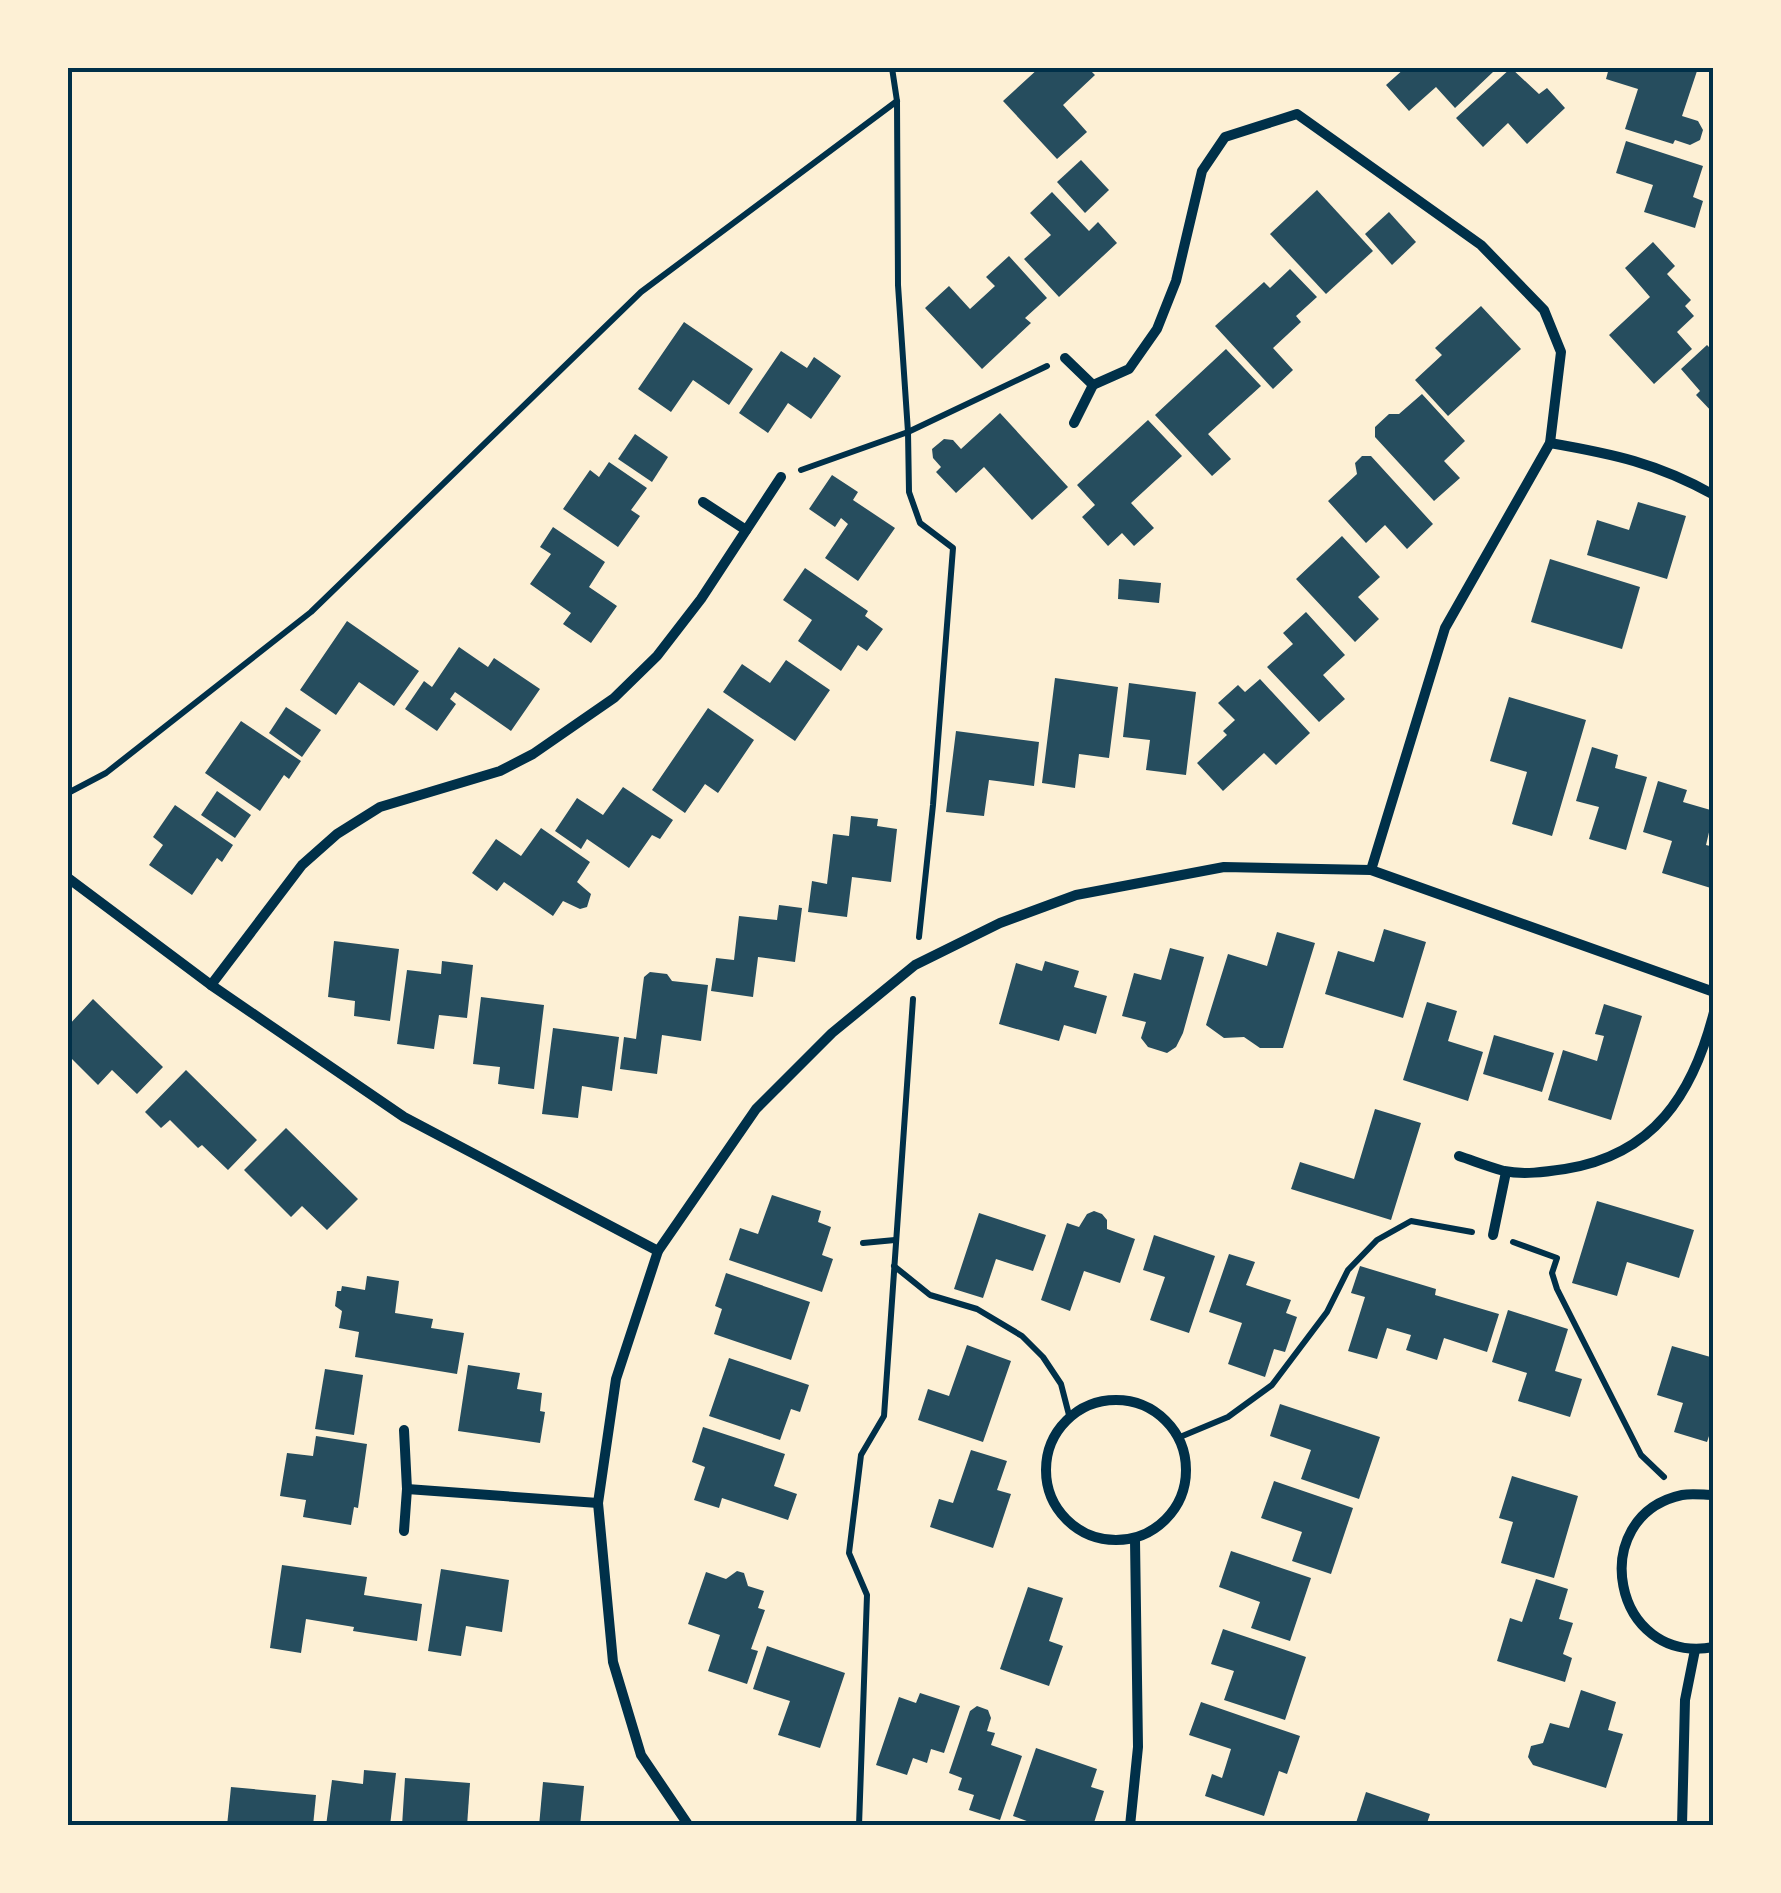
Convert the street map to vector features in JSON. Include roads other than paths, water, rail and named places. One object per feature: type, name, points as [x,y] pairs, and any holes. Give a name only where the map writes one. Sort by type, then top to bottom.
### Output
[{"type":"street","points":[[1074,423],[1093,385],[1128,369],[1157,329],[1176,282],[1202,171],[1224,137],[1297,114],[1481,245],[1544,310],[1561,352],[1550,444],[1445,628],[1371,870]]},
{"type":"street","points":[[1065,358],[1093,385]]},
{"type":"street","points":[[1550,444],[1627,457],[1714,495]]},
{"type":"street","points":[[211,985],[302,864],[337,834],[380,807],[500,771],[533,754],[614,698],[658,656],[701,599],[781,477]]},
{"type":"street","points":[[703,502],[746,530]]},
{"type":"street","points":[[689,1826],[641,1755],[613,1662],[598,1503],[616,1380],[658,1251],[756,1109],[832,1032],[916,966],[1000,924],[1076,895],[1224,867],[1371,870],[1714,992]]},
{"type":"street","points":[[68,878],[211,985],[404,1116],[658,1251]]},
{"type":"street","points":[[1460,1156],[1506,1172],[1543,1173],[1614,1156],[1643,1137],[1678,1103],[1714,1012]]},
{"type":"street","points":[[1493,1234],[1506,1172]]},
{"type":"street","points":[[1114,1398],[1142,1404],[1180,1437],[1185,1451],[1186,1485],[1172,1515],[1135,1540],[1104,1542],[1066,1524],[1045,1486],[1044,1458],[1069,1415],[1085,1405],[1114,1398]]},
{"type":"street","points":[[404,1430],[404,1531]]},
{"type":"street","points":[[407,1489],[598,1503]]},
{"type":"street","points":[[1714,1495],[1683,1495],[1656,1506],[1631,1531],[1620,1566],[1626,1604],[1650,1634],[1668,1645],[1695,1650],[1714,1646]]},
{"type":"street","points":[[1130,1826],[1138,1748],[1135,1540]]},
{"type":"street","points":[[1682,1826],[1685,1700],[1695,1650]]}]
